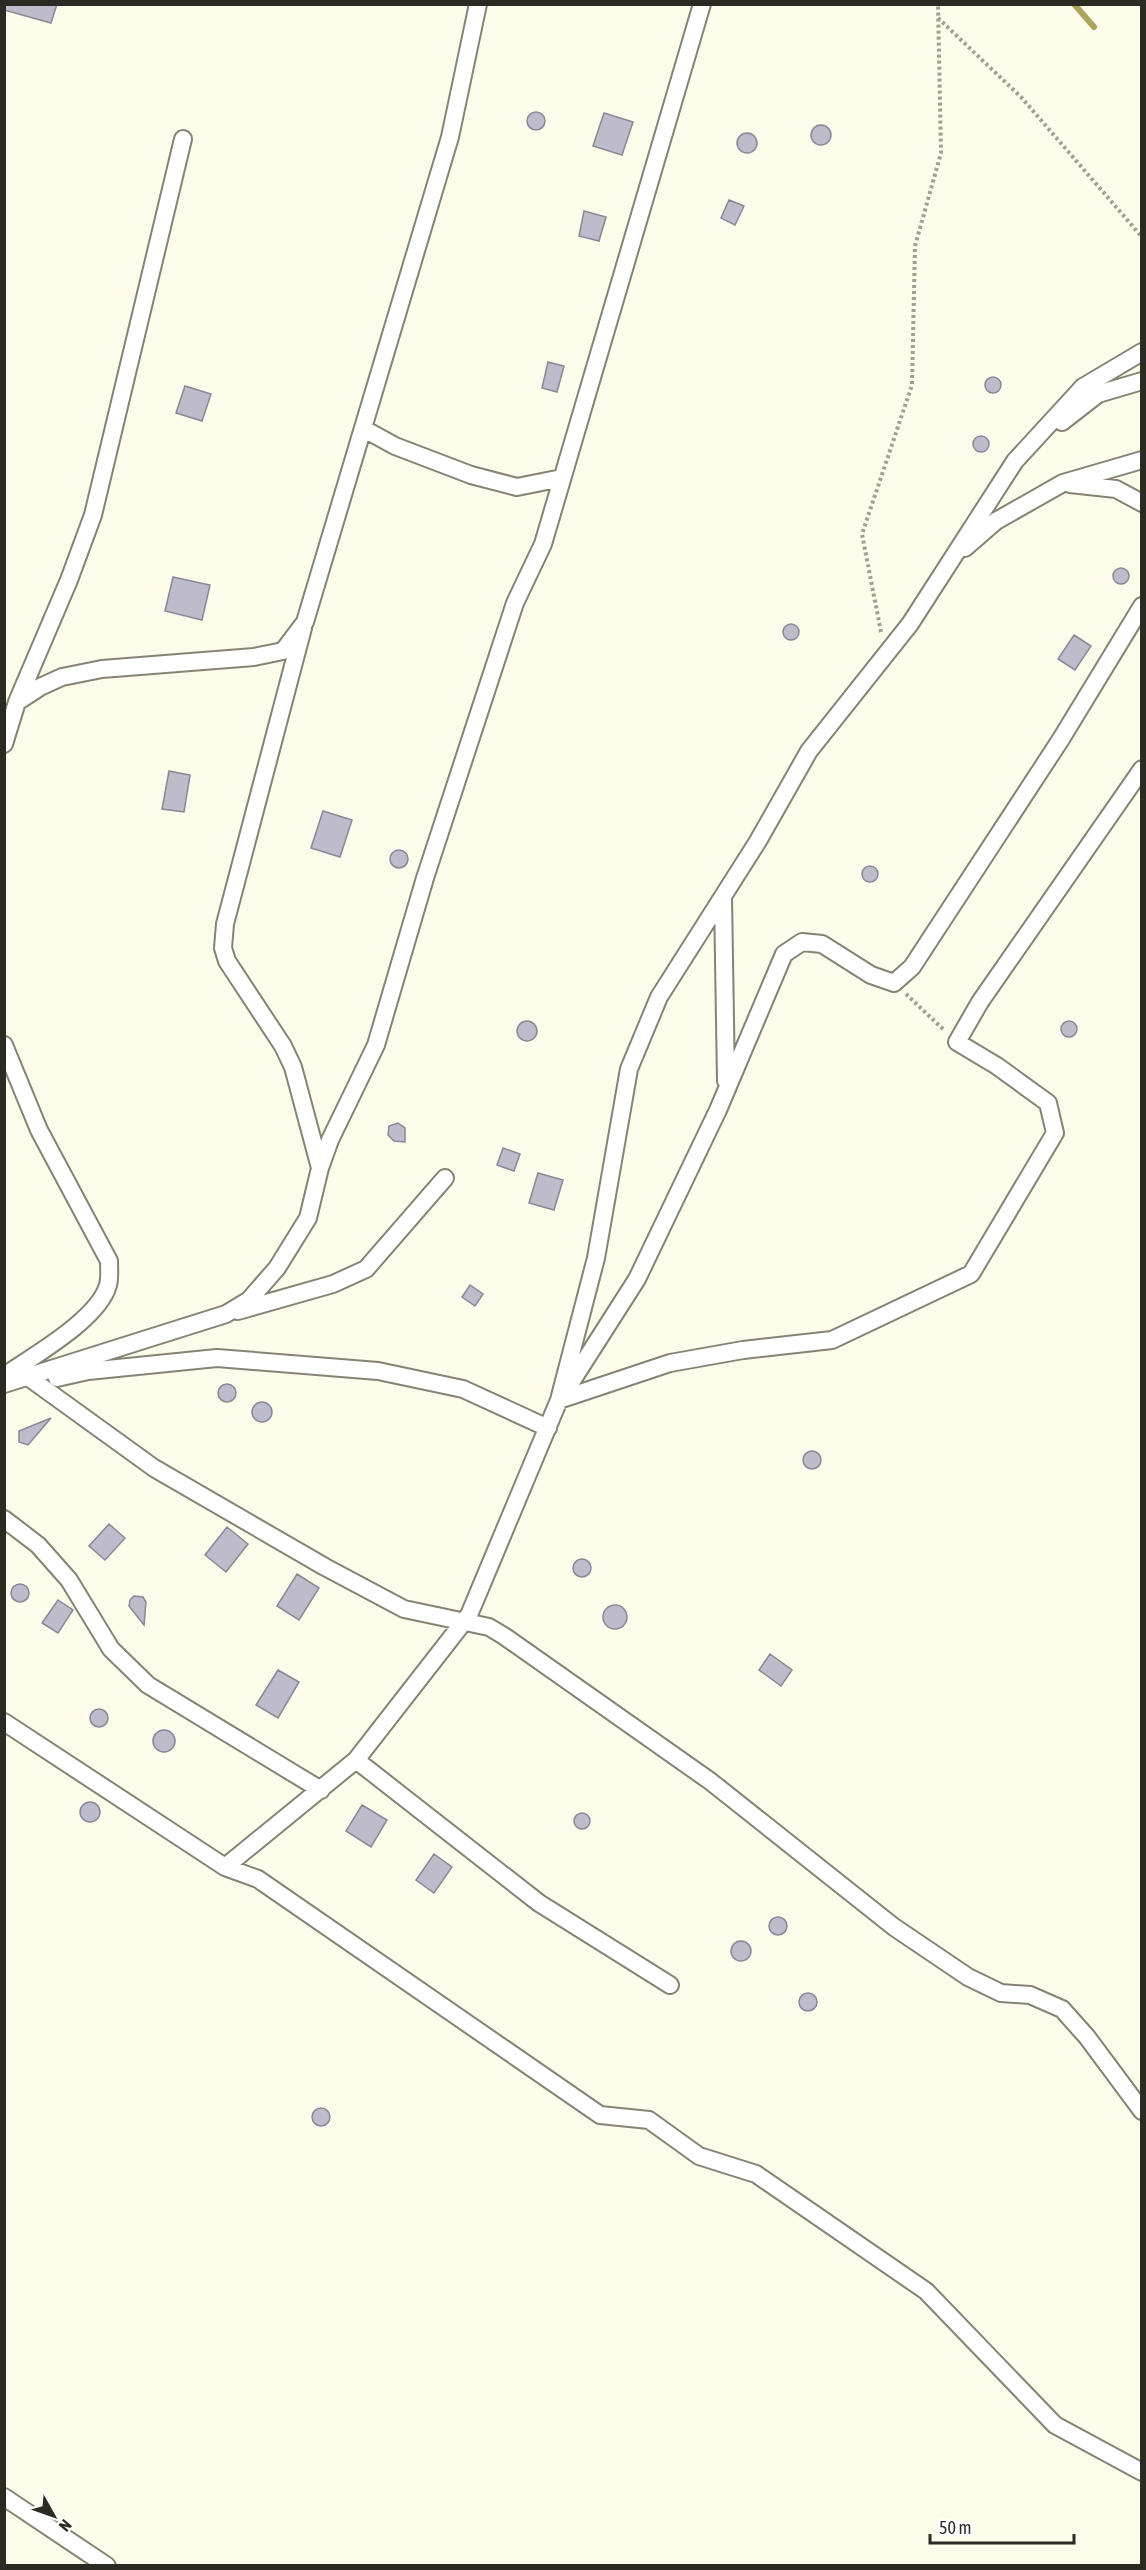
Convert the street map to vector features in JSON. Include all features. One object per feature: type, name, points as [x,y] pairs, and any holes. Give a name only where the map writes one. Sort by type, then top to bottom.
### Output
[{"type":"street","points":[[320,1168],[293,1067],[283,1046],[227,961],[223,948],[225,924],[305,622],[450,137],[478,4]]},
{"type":"street","points":[[226,1314],[249,1300],[278,1268],[308,1218],[320,1168],[330,1140],[376,1045],[425,878],[515,603],[543,544],[702,4]]},
{"type":"street","points":[[4,744],[16,702],[69,580],[93,515],[183,139]]},
{"type":"street","points":[[225,1867],[356,1760],[469,1615],[559,1400],[596,1258],[629,1069],[659,998],[809,751],[910,624],[1015,461],[1083,387],[1142,352]]},
{"type":"street","points":[[1015,461],[1098,394],[1142,381]]},
{"type":"street","points":[[364,429],[395,446],[471,475],[517,487],[562,478]]},
{"type":"street","points":[[950,562],[996,521],[1064,483],[1142,460]]},
{"type":"street","points":[[1064,483],[1116,489],[1142,503]]},
{"type":"street","points":[[559,1400],[637,1279],[726,1090],[784,954],[802,942],[822,944],[871,975],[894,983],[912,966],[1061,739],[1142,606]]},
{"type":"street","points":[[16,702],[62,677],[102,669],[254,657],[283,651],[305,622]]},
{"type":"street","points":[[559,1400],[670,1363],[742,1350],[832,1340],[971,1274],[1055,1133],[1048,1103],[997,1066],[957,1042],[980,1002],[1142,769]]},
{"type":"street","points":[[723,896],[726,1090]]},
{"type":"street","points":[[4,1046],[39,1130],[109,1261],[108,1285],[94,1308],[80,1323],[4,1376]]},
{"type":"street","points":[[32,1380],[226,1314],[333,1284],[366,1269],[445,1178]]},
{"type":"street","points":[[4,1384],[88,1371],[217,1358],[366,1370],[463,1389],[548,1428]]},
{"type":"street","points":[[32,1380],[154,1468],[325,1567],[404,1609],[489,1627],[576,1684],[710,1780],[894,1927],[968,1977],[1001,1993],[1030,1995],[1062,2009],[1087,2037],[1142,2111]]},
{"type":"street","points":[[4,1520],[38,1545],[69,1580],[111,1649],[148,1685],[321,1790]]},
{"type":"street","points":[[4,1722],[225,1867],[258,1879],[600,2115],[649,2120],[699,2157],[756,2174],[926,2291],[1055,2425],[1142,2472]]},
{"type":"street","points":[[356,1760],[539,1903],[670,1985]]},
{"type":"street","points":[[4,2497],[107,2565]]},
{"type":"path","points":[[885,655],[862,534],[912,386],[915,246],[941,153],[938,4]]},
{"type":"path","points":[[938,18],[1021,97],[1142,237]]},
{"type":"path","points":[[894,983],[957,1042]]},
{"type":"building","points":[[4,4],[57,4],[51,23],[4,10]]},
{"type":"building","points":[[536,112],[544,117],[545,121],[540,129],[536,130],[528,125],[527,121],[532,113]]},
{"type":"building","points":[[604,113],[633,122],[622,155],[593,146]]},
{"type":"building","points":[[821,125],[828,128],[831,135],[828,142],[821,145],[814,142],[811,135],[814,128]]},
{"type":"building","points":[[743,133],[751,133],[757,139],[757,147],[751,153],[743,153],[737,147],[737,139]]},
{"type":"building","points":[[729,200],[744,206],[735,225],[721,218]]},
{"type":"building","points":[[584,211],[606,217],[599,241],[579,236]]},
{"type":"building","points":[[548,362],[564,366],[557,392],[542,388]]},
{"type":"building","points":[[990,377],[996,377],[1001,385],[999,391],[990,393],[985,388],[985,382]]},
{"type":"building","points":[[185,386],[211,394],[202,421],[176,413]]},
{"type":"building","points":[[978,436],[984,436],[989,444],[987,450],[978,452],[973,447],[973,441]]},
{"type":"building","points":[[1118,568],[1124,568],[1129,576],[1127,582],[1118,584],[1113,579],[1113,573]]},
{"type":"building","points":[[173,577],[210,585],[202,620],[165,611]]},
{"type":"building","points":[[788,624],[794,624],[799,632],[797,638],[788,640],[783,635],[783,629]]},
{"type":"building","points":[[1074,635],[1091,646],[1075,670],[1058,659]]},
{"type":"building","points":[[169,771],[190,775],[184,812],[162,809]]},
{"type":"building","points":[[323,811],[352,820],[340,857],[311,848]]},
{"type":"building","points":[[399,850],[407,855],[408,859],[403,867],[399,868],[391,863],[390,859],[395,851]]},
{"type":"building","points":[[867,866],[873,866],[878,874],[876,880],[867,882],[862,877],[862,871]]},
{"type":"building","points":[[523,1021],[531,1021],[537,1027],[537,1035],[531,1041],[523,1041],[517,1035],[517,1027]]},
{"type":"building","points":[[1066,1021],[1072,1021],[1077,1029],[1075,1035],[1066,1037],[1061,1032],[1061,1026]]},
{"type":"building","points":[[398,1123],[405,1128],[405,1142],[394,1141],[388,1135],[389,1126]]},
{"type":"building","points":[[503,1148],[520,1154],[514,1171],[497,1165]]},
{"type":"building","points":[[538,1173],[563,1180],[554,1210],[529,1203]]},
{"type":"building","points":[[470,1285],[483,1294],[475,1306],[462,1297]]},
{"type":"building","points":[[227,1384],[233,1387],[236,1393],[233,1399],[227,1402],[221,1399],[218,1393],[221,1387]]},
{"type":"building","points":[[262,1402],[269,1405],[272,1412],[269,1419],[262,1422],[255,1419],[252,1412],[255,1405]]},
{"type":"building","points":[[51,1418],[28,1445],[19,1442],[19,1431]]},
{"type":"building","points":[[808,1451],[816,1451],[821,1456],[819,1467],[808,1469],[803,1464],[803,1456]]},
{"type":"building","points":[[109,1524],[125,1538],[105,1560],[89,1546]]},
{"type":"building","points":[[227,1527],[248,1544],[226,1572],[205,1555]]},
{"type":"building","points":[[582,1559],[590,1564],[591,1568],[586,1576],[582,1577],[574,1572],[573,1568],[578,1560]]},
{"type":"building","points":[[297,1574],[319,1588],[299,1620],[277,1606]]},
{"type":"building","points":[[16,1584],[24,1584],[29,1589],[27,1600],[16,1602],[11,1597],[11,1589]]},
{"type":"building","points":[[134,1596],[143,1597],[146,1602],[144,1625],[129,1606]]},
{"type":"building","points":[[58,1600],[73,1610],[58,1633],[42,1623]]},
{"type":"building","points":[[615,1605],[623,1609],[627,1617],[623,1625],[615,1629],[607,1625],[603,1617],[607,1609]]},
{"type":"building","points":[[770,1654],[792,1670],[781,1686],[759,1670]]},
{"type":"building","points":[[278,1670],[299,1682],[278,1718],[256,1705]]},
{"type":"building","points":[[99,1709],[107,1714],[108,1718],[103,1726],[99,1727],[91,1722],[90,1718],[95,1710]]},
{"type":"building","points":[[164,1730],[172,1733],[175,1741],[172,1749],[164,1752],[156,1749],[153,1741],[156,1733]]},
{"type":"building","points":[[90,1802],[97,1805],[100,1812],[97,1819],[90,1822],[83,1819],[80,1812],[83,1805]]},
{"type":"building","points":[[362,1805],[387,1820],[371,1847],[346,1831]]},
{"type":"building","points":[[579,1813],[585,1813],[590,1821],[588,1827],[579,1829],[574,1824],[574,1818]]},
{"type":"building","points":[[434,1854],[452,1867],[434,1893],[416,1880]]},
{"type":"building","points":[[778,1917],[785,1919],[787,1926],[785,1933],[778,1935],[771,1933],[769,1926],[771,1919]]},
{"type":"building","points":[[737,1941],[745,1941],[751,1947],[751,1955],[745,1961],[737,1961],[731,1955],[731,1947]]},
{"type":"building","points":[[808,1993],[816,1998],[817,2002],[812,2010],[808,2011],[800,2006],[799,2002],[804,1994]]},
{"type":"building","points":[[321,2108],[327,2111],[330,2117],[327,2123],[321,2126],[315,2123],[312,2117],[315,2111]]},
{"type":"waterway","points":[[1074,4],[1094,27]]}]
